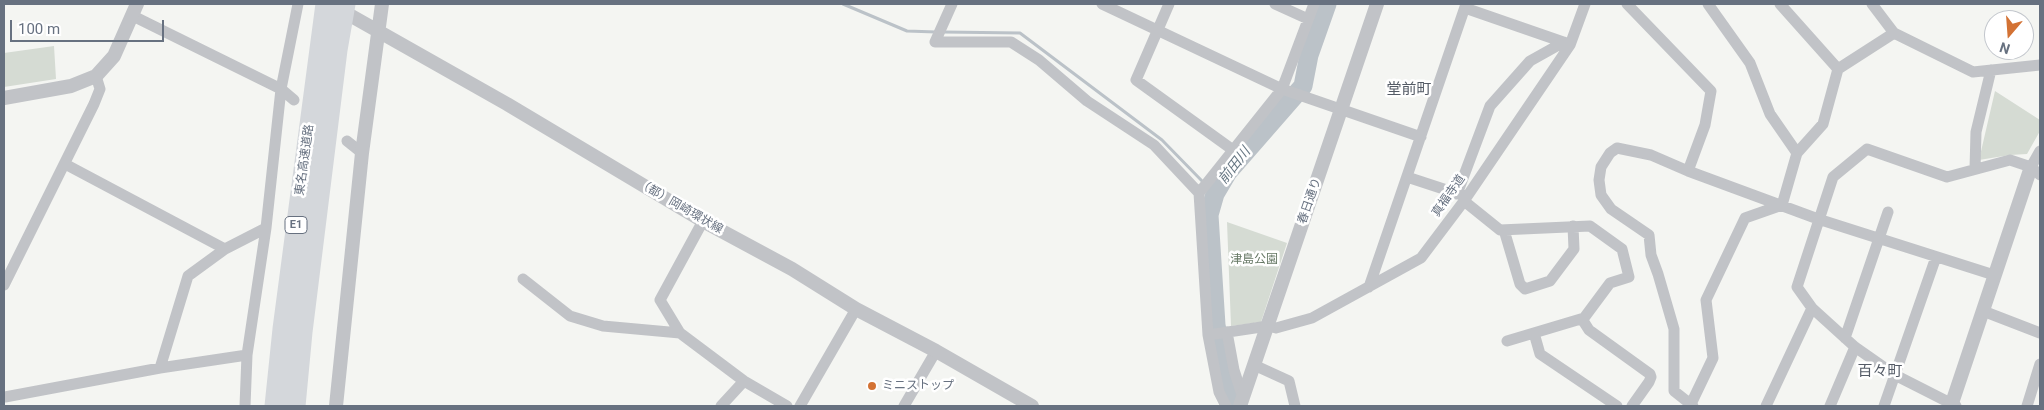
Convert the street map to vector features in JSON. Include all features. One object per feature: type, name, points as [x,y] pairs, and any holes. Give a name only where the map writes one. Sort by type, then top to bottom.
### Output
[{"type":"highway","name":"東名高速道路","points":[[295,406],[329,48],[328,4]]},
{"type":"highway","name":"東名高速道路","points":[[275,406],[283,329],[329,48],[345,4]]},
{"type":"street","points":[[246,406],[247,355],[266,228],[280,90],[298,4]]},
{"type":"street","name":"（都）岡崎環状線","points":[[328,4],[507,104],[703,220],[792,269],[856,309],[936,351],[1032,406]]},
{"type":"street","points":[[336,406],[362,153],[382,4]]},
{"type":"street","points":[[952,4],[935,42],[1010,42],[1039,60],[1087,100],[1154,145],[1199,193],[1208,335],[1219,392],[1226,406]]},
{"type":"street","points":[[1102,4],[1282,89],[1421,137]]},
{"type":"street","points":[[1169,4],[1136,80],[1233,150]]},
{"type":"street","points":[[1275,4],[1308,19]]},
{"type":"street","points":[[1199,193],[1282,89],[1314,4]]},
{"type":"street","name":"春日通り","points":[[1241,402],[1377,4]]},
{"type":"street","name":"真福寺道","points":[[1208,335],[1268,326],[1276,328],[1312,318],[1421,258],[1567,43],[1585,4]]},
{"type":"street","points":[[1627,4],[1711,91],[1705,126],[1688,171]]},
{"type":"street","points":[[1708,4],[1750,62],[1770,114],[1797,153]]},
{"type":"street","points":[[1780,4],[1838,70]]},
{"type":"street","points":[[1872,4],[1894,32],[1973,72],[2040,65]]},
{"type":"street","points":[[1369,287],[1465,6],[1567,43]]},
{"type":"street","points":[[4,98],[71,86],[96,76],[114,56],[135,10],[280,90],[294,100]]},
{"type":"street","points":[[1782,205],[1797,153],[1824,124],[1838,70],[1894,32]]},
{"type":"street","points":[[1462,197],[1490,106],[1530,61],[1567,43]]},
{"type":"street","points":[[1975,169],[1976,132],[1991,70]]},
{"type":"street","points":[[4,285],[100,90],[96,76]]},
{"type":"street","points":[[347,142],[362,153]]},
{"type":"street","points":[[1782,205],[1745,218],[1706,300],[1713,358],[1691,406],[1674,391],[1674,329],[1650,255],[1649,235],[1611,209],[1601,195],[1599,180],[1601,167],[1610,153],[1617,148],[1651,155],[1688,171],[1782,205],[1818,219],[1994,275]]},
{"type":"street","points":[[2036,171],[2010,160],[1947,177],[1867,149],[1833,177],[1797,287],[1812,308],[1855,347],[1895,374],[1953,406],[1994,275],[2036,171],[2040,151]]},
{"type":"street","points":[[65,164],[225,249]]},
{"type":"street","points":[[1407,177],[1462,197],[1498,229],[1590,226],[1619,246],[1630,275],[1610,283],[1582,320],[1507,340]]},
{"type":"street","points":[[1845,338],[1888,212]]},
{"type":"street","points":[[703,220],[660,300],[680,333],[744,381],[787,406]]},
{"type":"street","points":[[1504,230],[1520,284],[1525,289],[1548,282],[1556,274],[1574,249],[1573,226]]},
{"type":"street","points":[[160,368],[188,276],[225,249],[266,228]]},
{"type":"street","points":[[1884,406],[1936,257]]},
{"type":"street","points":[[523,279],[570,316],[602,326],[680,333]]},
{"type":"street","points":[[1766,406],[1812,308]]},
{"type":"street","points":[[800,406],[856,309]]},
{"type":"street","points":[[1983,311],[2040,333]]},
{"type":"street","points":[[1582,320],[1589,330],[1650,374],[1649,382],[1632,406]]},
{"type":"street","points":[[1228,332],[1241,402]]},
{"type":"street","points":[[1534,333],[1540,354],[1617,406]]},
{"type":"street","points":[[1830,406],[1855,347]]},
{"type":"street","points":[[904,406],[936,351]]},
{"type":"street","points":[[5,399],[160,368],[247,355]]},
{"type":"street","points":[[2027,406],[2040,364]]},
{"type":"street","points":[[1254,365],[1289,381],[1295,406]]},
{"type":"street","points":[[721,406],[744,381]]},
{"type":"green space","points":[[54,46],[56,79],[4,87],[4,53]]},
{"type":"green space","points":[[1995,91],[2040,120],[2040,131],[2027,154],[1979,160]]},
{"type":"green space","name":"津島公園","points":[[1227,222],[1287,243],[1261,322],[1231,326]]},
{"type":"waterway","points":[[843,4],[907,31],[936,32]]},
{"type":"waterway","name":"前田川","points":[[1238,406],[1228,386],[1216,325],[1209,215],[1215,194],[1228,172],[1303,86],[1309,55],[1327,4]]},
{"type":"waterway","points":[[943,32],[1020,33],[1162,140],[1203,182]]},
{"type":"waterway","points":[[1208,186],[1215,194]]},
{"type":"place","name":"ミニストップ","points":[[872,386]]},
{"type":"district","name":"堂前町","points":[[1409,90]]},
{"type":"district","name":"百々町","points":[[1880,372]]}]
